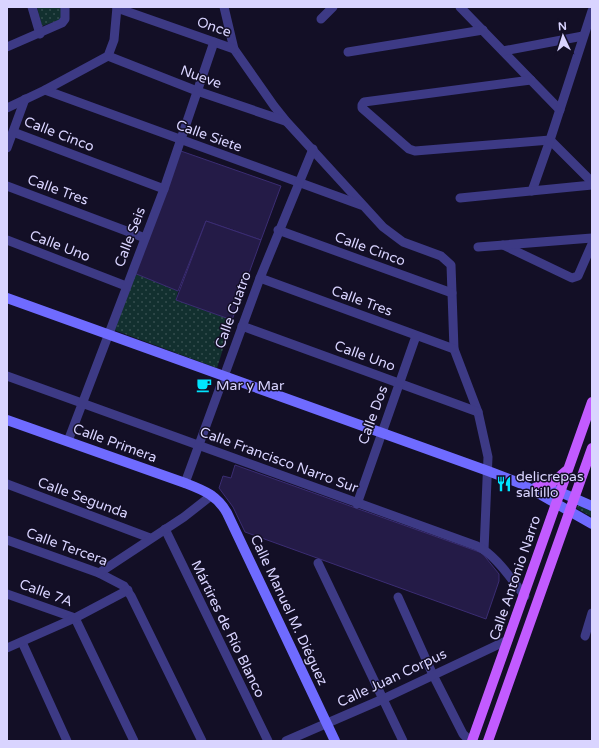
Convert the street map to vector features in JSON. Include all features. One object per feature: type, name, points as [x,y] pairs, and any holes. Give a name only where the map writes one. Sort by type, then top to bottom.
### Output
[{"type":"main road","name":"Calle Antonio Narro","points":[[471,741],[525,596],[592,402]]},
{"type":"main road","name":"Calle Antonio Narro","points":[[488,741],[592,448]]},
{"type":"main road","points":[[536,487],[552,483],[568,468]]},
{"type":"street","points":[[32,7],[40,34]]},
{"type":"street","points":[[7,47],[40,34],[64,22],[65,7]]},
{"type":"street","points":[[224,7],[234,49],[286,121],[392,236],[447,260],[452,270],[454,349],[478,412],[487,443],[488,472],[484,550]]},
{"type":"street","points":[[322,19],[333,7]]},
{"type":"street","points":[[460,7],[560,110]]},
{"type":"street","points":[[7,108],[45,90],[108,56],[114,40],[117,8]]},
{"type":"street","name":"Once","points":[[117,8],[234,49]]},
{"type":"street","points":[[532,191],[592,11]]},
{"type":"street","points":[[348,52],[483,30]]},
{"type":"street","points":[[503,51],[583,36]]},
{"type":"street","name":"Calle Seis","points":[[68,441],[164,189],[214,42]]},
{"type":"street","name":"Nueve","points":[[108,56],[197,91],[286,121]]},
{"type":"street","points":[[531,80],[364,102],[362,108],[409,149],[415,151],[550,140],[592,182]]},
{"type":"street","name":"Calle Siete","points":[[45,90],[363,206]]},
{"type":"street","points":[[7,148],[26,99]]},
{"type":"street","name":"Calle Cinco","points":[[13,132],[164,189]]},
{"type":"street","name":"Calle Cuatro","points":[[185,483],[278,230],[313,149]]},
{"type":"street","points":[[460,198],[592,185]]},
{"type":"street","name":"Calle Tres","points":[[7,186],[145,238]]},
{"type":"street","name":"Calle Cinco","points":[[278,230],[452,293]]},
{"type":"street","points":[[478,247],[592,238]]},
{"type":"street","name":"Calle Uno","points":[[7,240],[126,286]]},
{"type":"street","points":[[503,245],[572,278],[578,276],[592,244]]},
{"type":"street","name":"Calle Tres","points":[[260,278],[454,349]]},
{"type":"street","points":[[7,298],[488,472],[522,484],[560,492],[592,506]]},
{"type":"street","name":"Calle Uno","points":[[242,326],[478,412]]},
{"type":"street","name":"Calle Dos","points":[[357,504],[416,336]]},
{"type":"street","name":"Calle Francisco Narro Sur","points":[[7,376],[484,550],[525,596]]},
{"type":"street","name":"Calle Primera","points":[[7,420],[185,483],[212,495]]},
{"type":"street","name":"Calle Segunda","points":[[7,484],[150,538]]},
{"type":"street","points":[[522,484],[592,524]]},
{"type":"street","points":[[99,573],[212,495]]},
{"type":"street","name":"Calle Manuel M. Diéguez","points":[[212,495],[222,504],[227,513],[335,741]]},
{"type":"street","name":"Mártires de Río Blanco","points":[[164,529],[268,741]]},
{"type":"street","name":"Calle Tercera","points":[[7,540],[99,573],[118,582],[128,590]]},
{"type":"street","points":[[318,563],[402,741]]},
{"type":"street","points":[[7,648],[75,618],[128,590],[202,741]]},
{"type":"street","name":"Calle 7A","points":[[7,594],[75,618]]},
{"type":"street","points":[[398,597],[462,738],[471,741]]},
{"type":"street","points":[[585,636],[592,613]]},
{"type":"street","points":[[75,618],[134,741]]},
{"type":"street","name":"Calle Juan Corpus","points":[[286,741],[383,699],[508,640]]},
{"type":"street","points":[[22,642],[67,741]]},
{"type":"green space","points":[[37,7],[61,7],[62,19],[42,26]]},
{"type":"green space","points":[[134,273],[178,291],[176,300],[232,320],[217,368],[114,330]]},
{"type":"green space","points":[[580,504],[592,510],[592,517],[576,508]]},
{"type":"building","points":[[178,150],[281,186],[261,240],[206,221],[178,291],[134,273]]},
{"type":"building","points":[[206,221],[261,240],[232,320],[176,300]]},
{"type":"building","points":[[235,465],[482,553],[499,574],[499,581],[486,619],[245,532],[233,507],[219,488],[223,476],[231,478]]},
{"type":"place","name":"Mar y Mar","points":[[204,385]]},
{"type":"place","name":"delicrepas saltillo","points":[[504,484]]}]
